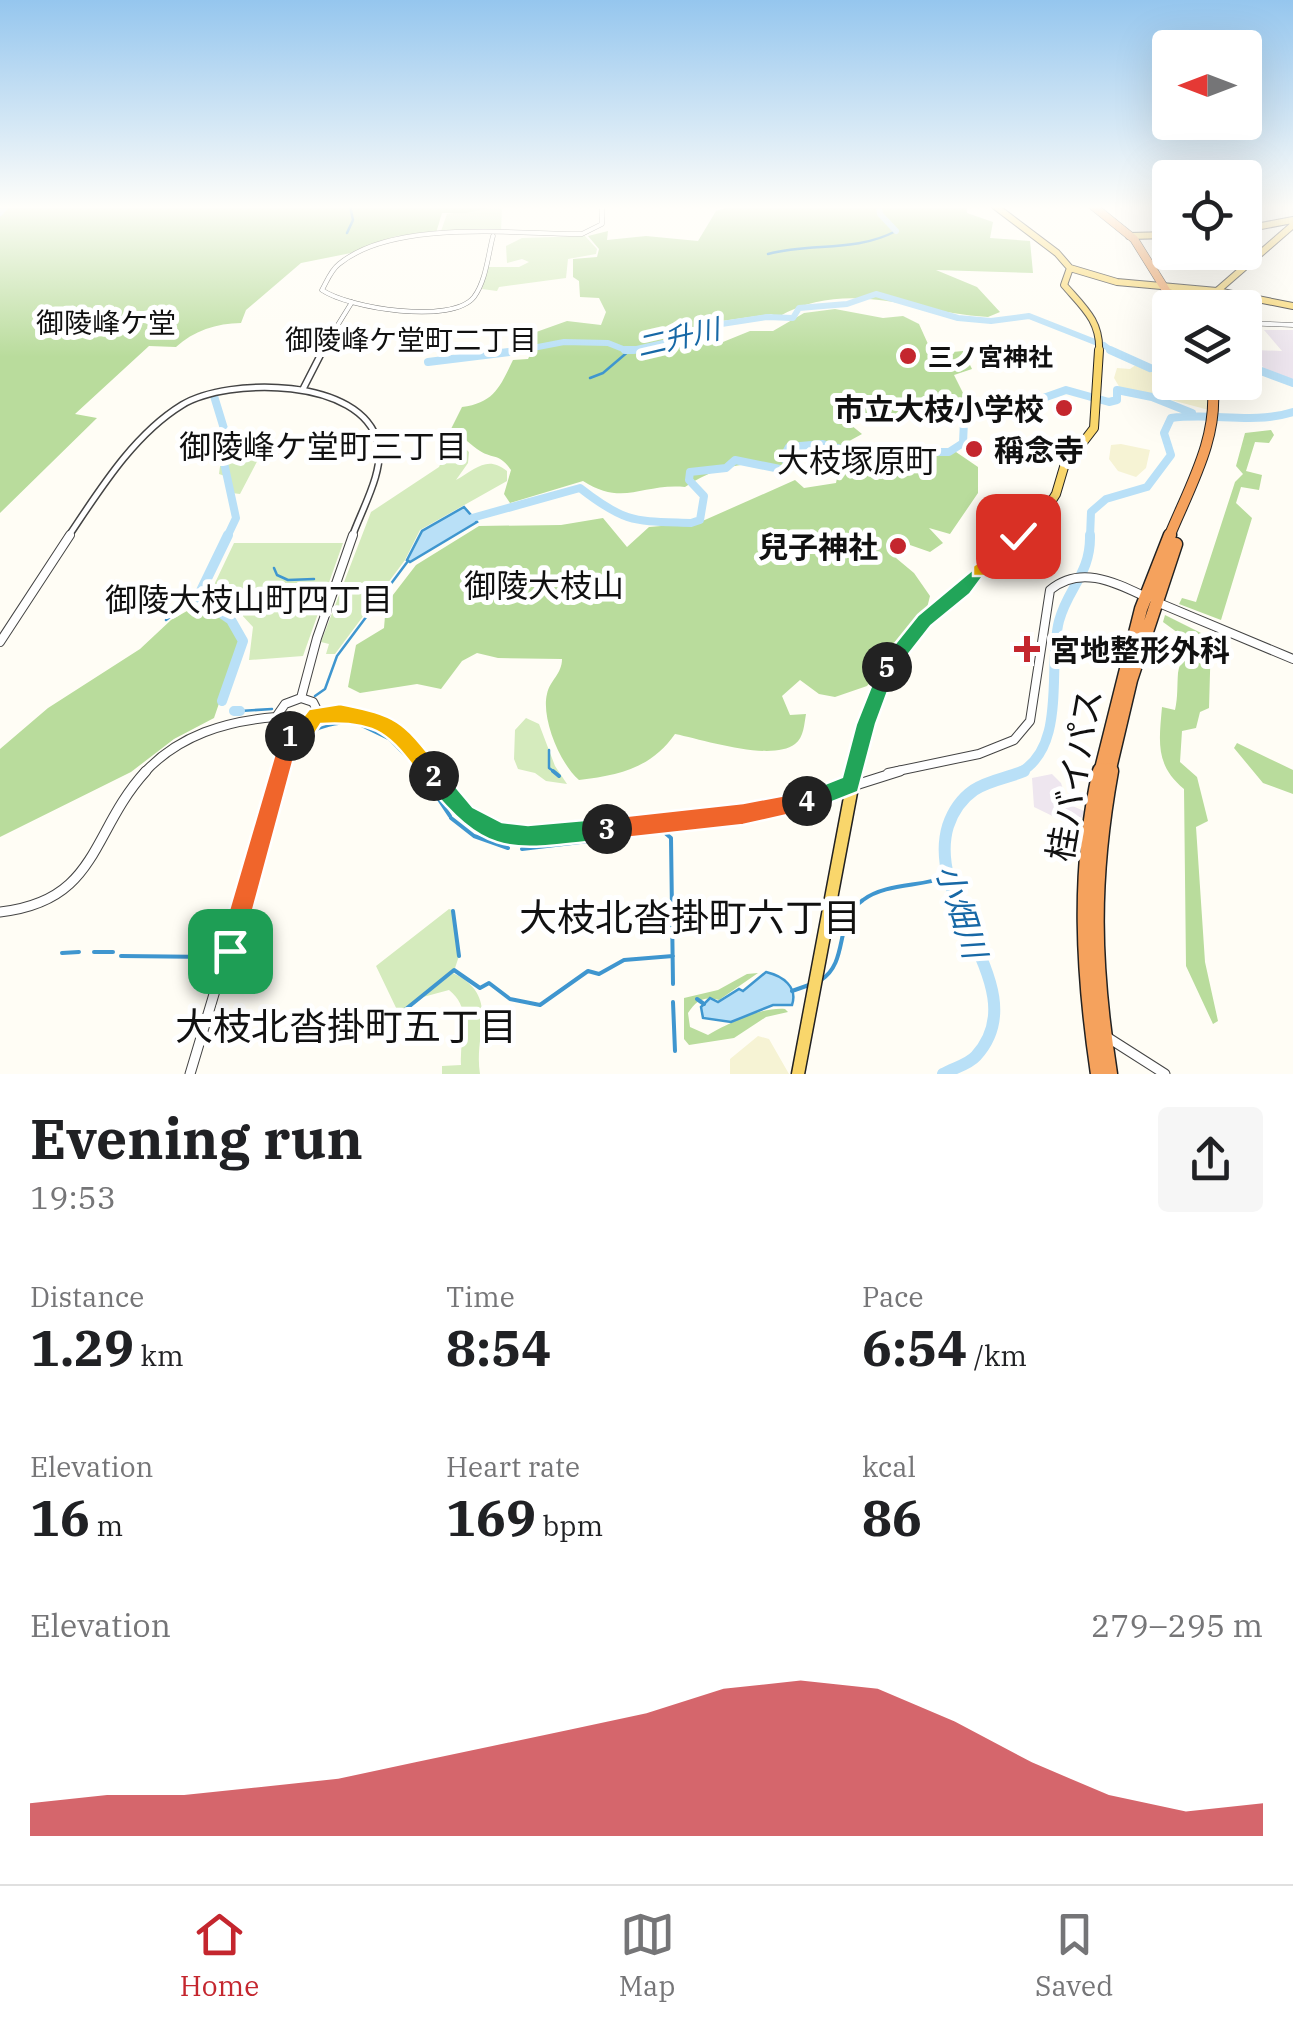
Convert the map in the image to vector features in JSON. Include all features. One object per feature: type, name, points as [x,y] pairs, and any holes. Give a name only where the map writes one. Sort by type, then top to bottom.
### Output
[{"type":"highway","points":[[1142,256],[1163,288]]},
{"type":"highway","name":"桂バイパス","points":[[1099,1074],[1094,947],[1098,850],[1119,718],[1150,599],[1217,419],[1216,400]]},
{"type":"highway","name":"桂バイパス","points":[[1098,1033],[1109,1074]]},
{"type":"main road","points":[[1061,256],[1070,268],[1110,280],[1199,290]]},
{"type":"main road","points":[[1218,290],[1255,256]]},
{"type":"main road","points":[[798,1074],[851,784],[876,691],[891,662],[938,607],[964,589],[983,566],[1018,536],[1038,524],[1056,494],[1064,467],[1092,436],[1100,336],[1094,319],[1064,285],[1070,268]]},
{"type":"main road","points":[[1262,300],[1293,306]]},
{"type":"street","points":[[352,256],[322,285],[328,297],[436,313],[464,306],[474,296],[487,256]]},
{"type":"street","points":[[303,389],[338,320],[352,302]]},
{"type":"street","points":[[1262,325],[1293,326]]},
{"type":"street","points":[[0,642],[119,468],[168,414],[188,402],[228,390],[303,389],[338,400],[367,420],[378,436],[381,450],[369,497],[317,638],[301,698]]},
{"type":"street","points":[[316,715],[360,716],[396,729],[465,814],[482,827],[516,837],[780,809],[851,784],[978,754],[1014,740],[1024,732],[1033,705],[1050,590],[1072,576],[1112,582],[1293,660]]},
{"type":"street","points":[[301,698],[313,702],[316,715],[306,728],[290,735],[278,730],[276,717],[285,704],[301,698]]},
{"type":"street","points":[[0,912],[31,908],[74,881],[94,859],[133,785],[173,748],[222,723],[276,717]]},
{"type":"street","points":[[190,1074],[230,951],[290,735]]},
{"type":"street","points":[[1098,1033],[1165,1074]]},
{"type":"shaded area","points":[[1264,330],[1293,330],[1293,381],[1262,366],[1262,350],[1282,351]]},
{"type":"shaded area","points":[[1137,364],[1152,371],[1152,394],[1120,388],[1114,378],[1117,368],[1130,369]]},
{"type":"shaded area","points":[[1171,400],[1208,400],[1209,410]]},
{"type":"shaded area","points":[[1111,445],[1150,450],[1146,468],[1136,477],[1118,471],[1109,459]]},
{"type":"shaded area","points":[[1052,774],[1061,783],[1068,804],[1084,811],[1083,818],[1073,815],[1071,825],[1034,807],[1032,778]]},
{"type":"shaded area","points":[[758,1036],[769,1039],[789,1074],[730,1074],[730,1059]]},
{"type":"green space","points":[[0,256],[335,256],[301,263],[246,310],[241,323],[206,329],[176,347],[149,346],[75,414],[97,418],[0,513]]},
{"type":"green space","points":[[507,256],[584,256],[568,259],[566,278],[499,287],[497,291],[482,289],[488,267],[519,267],[529,262],[522,259],[507,263]]},
{"type":"green space","points":[[1031,256],[1033,273],[936,270],[977,287],[1000,312],[988,317],[857,298],[805,305],[778,317],[771,314],[701,324],[693,332],[699,342],[718,344],[750,331],[773,331],[804,313],[835,309],[883,318],[903,316],[919,324],[928,344],[942,353],[963,351],[972,369],[954,375],[966,399],[931,416],[888,416],[883,424],[865,414],[846,421],[862,434],[842,445],[797,443],[782,467],[744,464],[719,470],[685,487],[622,493],[597,489],[583,481],[510,503],[504,494],[511,470],[507,464],[450,431],[462,407],[489,397],[500,386],[513,360],[528,359],[531,353],[519,348],[525,336],[567,321],[601,325],[606,312],[599,298],[580,297],[579,281],[573,277],[573,259]]},
{"type":"green space","points":[[1271,430],[1274,435],[1269,443],[1255,442],[1246,471],[1262,475],[1259,490],[1241,487],[1236,503],[1252,518],[1221,620],[1179,604],[1182,598],[1196,602],[1235,482],[1243,474],[1236,466],[1245,433]]},
{"type":"green space","points":[[445,431],[469,452],[468,463],[456,480],[476,468],[493,464],[507,471],[507,481],[420,530],[405,560],[335,654],[326,654],[329,644],[321,642],[371,512],[439,467],[445,453],[439,437]]},
{"type":"green space","points":[[222,451],[262,452],[240,494],[232,493],[225,476],[219,474]]},
{"type":"green space","points":[[842,452],[956,452],[978,467],[978,493],[950,534],[929,528],[943,543],[930,552],[910,545],[896,558],[914,573],[930,596],[926,612],[867,686],[835,697],[819,694],[800,680],[782,696],[790,715],[806,714],[802,734],[795,744],[784,749],[754,750],[675,734],[656,755],[633,768],[579,780],[559,752],[547,715],[547,694],[562,659],[498,658],[477,653],[462,661],[441,689],[417,684],[360,693],[348,687],[356,645],[384,628],[386,604],[416,565],[479,526],[561,525],[603,518],[627,547],[649,527],[698,523],[795,480],[804,488],[836,483]]},
{"type":"green space","points":[[234,543],[343,543],[303,656],[249,660],[253,627],[214,585]]},
{"type":"green space","points":[[203,602],[226,617],[241,639],[214,718],[174,739],[131,772],[0,837],[0,749],[48,708],[140,649],[171,620]]},
{"type":"green space","points":[[1165,615],[1211,638],[1209,708],[1200,712],[1196,728],[1182,731],[1180,762],[1197,777],[1208,821],[1196,827],[1205,962],[1218,1021],[1213,1024],[1186,966],[1184,789],[1168,771],[1160,742],[1162,707],[1175,710],[1178,673],[1186,644],[1185,638],[1163,622]]},
{"type":"green space","points":[[526,718],[539,724],[555,766],[567,784],[546,781],[535,773],[518,769],[514,759],[515,730]]},
{"type":"green space","points":[[1237,743],[1293,770],[1293,794],[1263,783],[1234,748]]},
{"type":"green space","points":[[449,909],[459,956],[455,968],[399,1014],[376,966]]},
{"type":"green space","points":[[453,973],[468,983],[481,1004],[480,1074],[442,1074],[442,1066],[461,1065],[461,1006],[449,990],[423,997]]},
{"type":"green space","points":[[758,973],[719,1000],[698,1002],[688,1013],[690,1027],[708,1035],[755,1013],[775,1009],[788,1012],[766,1017],[734,1038],[689,1045],[684,1039],[684,998],[718,990],[747,974]]},
{"type":"water","points":[[464,507],[477,522],[410,562],[407,560],[422,531]]},
{"type":"water","points":[[766,972],[788,983],[793,993],[792,1005],[773,1005],[731,1022],[703,1018],[701,1007],[710,998],[718,1002],[739,989],[743,991]]},
{"type":"waterway","name":"二升川","points":[[632,350],[694,336],[702,327],[767,317],[793,318],[799,308],[847,304],[876,294],[958,318],[991,321],[1029,316],[1095,342]]},
{"type":"waterway","name":"二升川","points":[[518,351],[564,342],[608,343],[626,350]]},
{"type":"waterway","name":"二升川","points":[[1104,345],[1111,350]]},
{"type":"waterway","name":"二升川","points":[[518,351],[525,350]]},
{"type":"waterway","name":"二升川","points":[[626,350],[632,350]]},
{"type":"waterway","name":"二升川","points":[[626,350],[632,350]]},
{"type":"waterway","points":[[590,378],[603,373],[630,350]]},
{"type":"waterway","name":"二升川","points":[[1111,350],[1150,368]]},
{"type":"waterway","name":"二升川","points":[[428,362],[518,351]]},
{"type":"waterway","name":"二升川","points":[[512,352],[518,351]]},
{"type":"waterway","name":"二升川","points":[[1262,371],[1293,383]]},
{"type":"waterway","points":[[472,518],[580,488],[632,518],[691,523],[700,520],[704,496],[689,480],[690,472],[726,468],[735,460],[785,470],[790,465],[783,458],[789,447],[823,444],[853,452],[949,452],[963,443],[964,421],[969,415],[1032,402],[1066,390],[1109,402],[1117,400],[1117,390],[1152,397],[1192,413]]},
{"type":"waterway","points":[[214,396],[225,432],[223,458],[236,518],[227,537]]},
{"type":"waterway","name":"小畑川","points":[[1090,537],[1091,512],[1106,499],[1147,487],[1171,455],[1164,433],[1171,418],[1263,418],[1293,412]]},
{"type":"waterway","points":[[222,701],[243,641],[231,620],[198,597],[228,535]]},
{"type":"waterway","name":"小畑川","points":[[1020,772],[1034,761],[1050,726],[1059,621],[1087,560],[1090,535]]},
{"type":"waterway","points":[[315,696],[325,689],[337,656],[408,561]]},
{"type":"waterway","points":[[274,568],[277,575],[288,580],[314,579]]},
{"type":"waterway","points":[[166,620],[198,597]]},
{"type":"waterway","points":[[240,711],[272,709]]},
{"type":"waterway","points":[[234,711],[240,711]]},
{"type":"waterway","points":[[288,773],[307,736],[324,727],[347,723]]},
{"type":"waterway","points":[[360,725],[389,739],[422,773]]},
{"type":"waterway","points":[[549,750],[549,768],[556,773]]},
{"type":"waterway","points":[[258,880],[289,771]]},
{"type":"waterway","points":[[420,771],[450,816]]},
{"type":"waterway","points":[[553,771],[559,776]]},
{"type":"waterway","name":"小畑川","points":[[1020,772],[1024,771]]},
{"type":"waterway","name":"小畑川","points":[[943,1074],[976,1056],[991,1030],[994,1003],[988,975],[951,886],[945,856],[948,826],[958,806],[974,790],[1020,772]]},
{"type":"waterway","points":[[451,818],[474,836],[508,848]]},
{"type":"waterway","points":[[522,849],[664,832],[671,838],[673,956]]},
{"type":"waterway","points":[[821,980],[836,962],[848,918],[863,900],[882,891],[946,877]]},
{"type":"waterway","points":[[453,911],[459,956]]},
{"type":"waterway","points":[[62,953],[79,952]]},
{"type":"waterway","points":[[94,952],[113,952]]},
{"type":"waterway","points":[[121,956],[213,957]]},
{"type":"waterway","points":[[401,1013],[454,970],[480,988],[489,983],[510,999],[540,1005],[588,971],[599,974],[624,960],[673,956]]},
{"type":"waterway","points":[[673,956],[673,984]]},
{"type":"waterway","points":[[792,991],[809,985]]},
{"type":"waterway","points":[[697,999],[704,1004]]},
{"type":"waterway","points":[[673,1002],[675,1051]]},
{"type":"place","name":"三ノ宮神社","points":[[908,356]]},
{"type":"place","name":"市立大枝小学校","points":[[1064,408]]},
{"type":"place","name":"稱念寺","points":[[974,449]]},
{"type":"place","name":"兒子神社","points":[[898,546]]},
{"type":"place","name":"宮地整形外科","points":[[1027,649]]},
{"type":"district","name":"御陵峰ケ堂","points":[[106,322]]},
{"type":"district","name":"御陵峰ケ堂町二丁目","points":[[411,339]]},
{"type":"district","name":"御陵峰ケ堂町三丁目","points":[[323,446]]},
{"type":"district","name":"大枝塚原町","points":[[857,460]]},
{"type":"district","name":"御陵大枝山","points":[[544,585]]},
{"type":"district","name":"御陵大枝山町四丁目","points":[[249,599]]},
{"type":"district","name":"大枝北沓掛町六丁目","points":[[690,916]]},
{"type":"district","name":"大枝北沓掛町五丁目","points":[[346,1025]]},
{"type":"route","points":[[230,951],[290,735],[306,728],[316,715],[360,716],[396,729],[465,814],[482,827],[516,837],[780,809],[851,784],[882,675],[924,620],[964,589],[983,566],[1018,536]]}]
